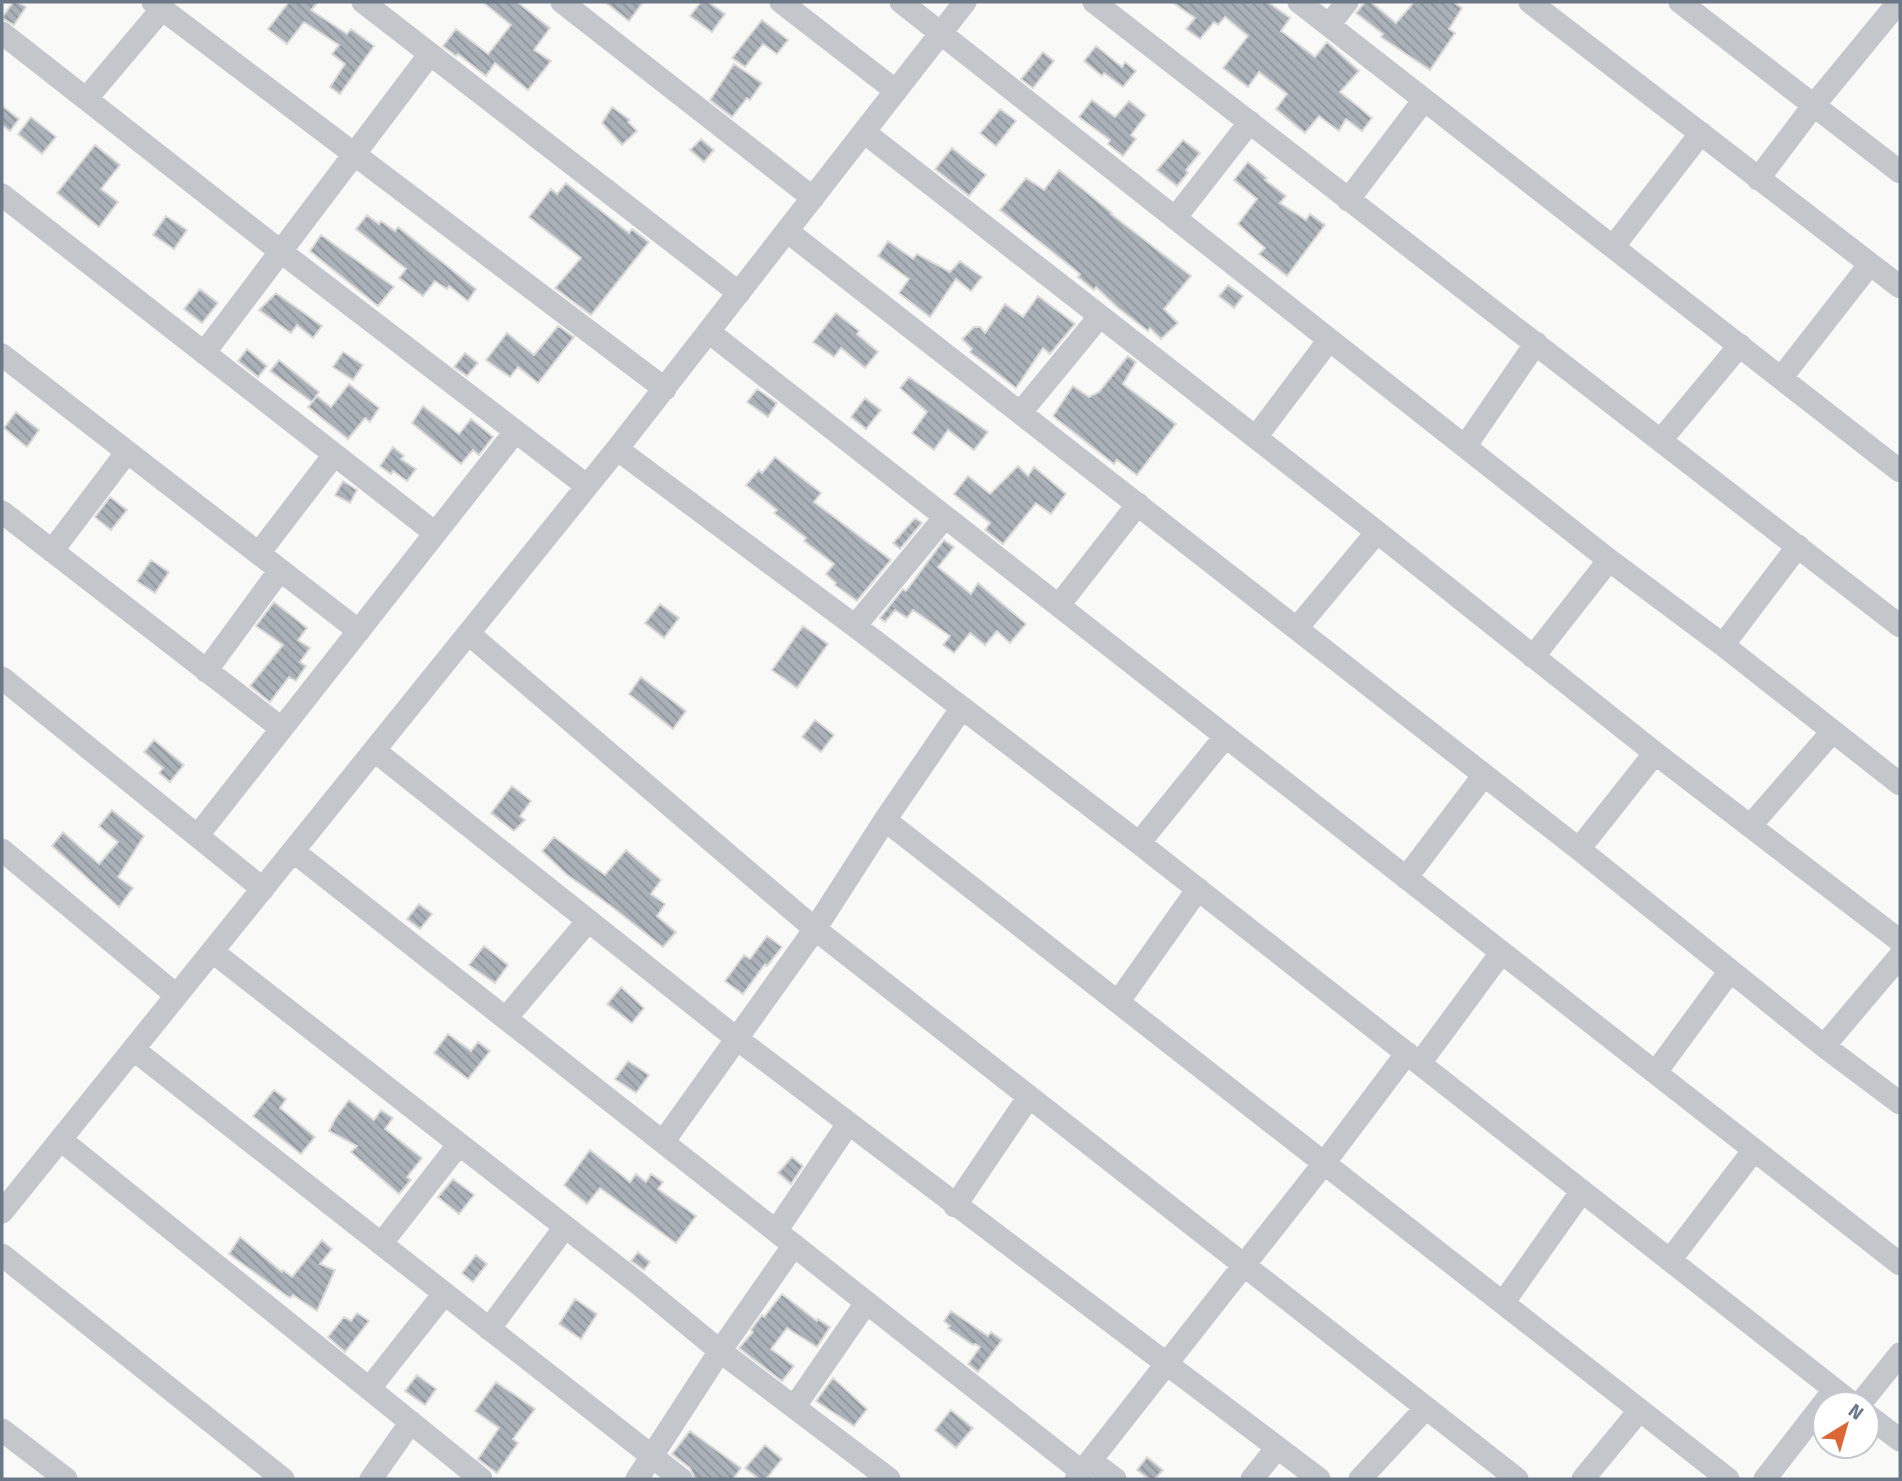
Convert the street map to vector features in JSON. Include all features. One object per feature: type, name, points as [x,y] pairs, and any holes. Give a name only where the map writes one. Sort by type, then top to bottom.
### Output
[{"type":"street","points":[[363,2],[739,293]]},
{"type":"street","points":[[562,2],[813,198]]},
{"type":"street","points":[[780,2],[896,91]]},
{"type":"street","points":[[901,2],[1609,560],[1723,645],[1900,784]]},
{"type":"street","points":[[2,1212],[665,389],[965,2]]},
{"type":"street","points":[[1094,2],[1900,626]]},
{"type":"street","points":[[1299,2],[1781,377],[1897,460]]},
{"type":"street","points":[[1329,25],[1347,2]]},
{"type":"street","points":[[1530,2],[1900,287]]},
{"type":"street","points":[[1680,2],[1900,172]]},
{"type":"street","points":[[86,99],[158,5],[665,389]]},
{"type":"street","points":[[1758,179],[1892,8]]},
{"type":"street","points":[[2,33],[280,251],[587,486]]},
{"type":"street","points":[[204,353],[430,54]]},
{"type":"street","points":[[1348,200],[1424,100]]},
{"type":"street","points":[[1175,218],[1250,122]]},
{"type":"street","points":[[864,132],[1256,437],[1655,753],[1900,941]]},
{"type":"street","points":[[1613,247],[1701,133]]},
{"type":"street","points":[[3,198],[435,533]]},
{"type":"street","points":[[787,231],[1900,1103]]},
{"type":"street","points":[[1781,377],[1870,264]]},
{"type":"street","points":[[1021,412],[1100,316]]},
{"type":"street","points":[[709,332],[1900,1264]]},
{"type":"street","points":[[1256,437],[1329,340]]},
{"type":"street","points":[[1466,445],[1536,344]]},
{"type":"street","points":[[1661,440],[1740,345]]},
{"type":"street","points":[[2,355],[359,631]]},
{"type":"street","points":[[198,835],[515,432]]},
{"type":"street","points":[[617,449],[855,626],[1198,889],[1835,1390]]},
{"type":"street","points":[[52,551],[127,452]]},
{"type":"street","points":[[258,553],[334,454]]},
{"type":"street","points":[[1059,605],[1138,505]]},
{"type":"street","points":[[2,512],[281,728]]},
{"type":"street","points":[[855,626],[946,517]]},
{"type":"street","points":[[1297,628],[1377,532]]},
{"type":"street","points":[[1723,645],[1798,546]]},
{"type":"street","points":[[1533,657],[1609,560]]},
{"type":"street","points":[[206,671],[280,570]]},
{"type":"street","points":[[469,634],[815,929],[1517,1479]]},
{"type":"street","points":[[2,678],[263,888]]},
{"type":"street","points":[[663,1142],[815,929],[961,709]]},
{"type":"street","points":[[1751,825],[1832,732]]},
{"type":"street","points":[[1139,844],[1225,737]]},
{"type":"street","points":[[374,751],[736,1038],[1319,1479]]},
{"type":"street","points":[[1579,849],[1655,753]]},
{"type":"street","points":[[1406,878],[1484,775]]},
{"type":"street","points":[[885,820],[1728,1479]]},
{"type":"street","points":[[2,850],[176,995]]},
{"type":"street","points":[[293,851],[1083,1471],[1115,1479]]},
{"type":"street","points":[[1118,1002],[1198,889]]},
{"type":"street","points":[[506,1018],[588,921]]},
{"type":"street","points":[[213,952],[720,1351],[889,1479]]},
{"type":"street","points":[[1083,1471],[1325,1162],[1501,953]]},
{"type":"street","points":[[1824,1046],[1900,956]]},
{"type":"street","points":[[1656,1072],[1730,971]]},
{"type":"street","points":[[133,1049],[681,1479]]},
{"type":"street","points":[[955,1206],[1028,1098]]},
{"type":"street","points":[[637,1479],[720,1351],[848,1124]]},
{"type":"street","points":[[61,1140],[481,1479]]},
{"type":"street","points":[[381,1244],[458,1144]]},
{"type":"street","points":[[1670,1260],[1754,1150]]},
{"type":"street","points":[[1503,1303],[1582,1191]]},
{"type":"street","points":[[489,1329],[565,1227]]},
{"type":"street","points":[[2,1255],[282,1479]]},
{"type":"street","points":[[369,1389],[444,1294]]},
{"type":"street","points":[[795,1406],[866,1303]]},
{"type":"street","points":[[1871,1390],[1900,1354]]},
{"type":"street","points":[[1360,1479],[1426,1408]]},
{"type":"street","points":[[1583,1479],[1639,1411]]},
{"type":"street","points":[[1765,1479],[1811,1421]]},
{"type":"street","points":[[371,1479],[411,1422]]},
{"type":"street","points":[[1881,1426],[1900,1440]]},
{"type":"street","points":[[2,1430],[66,1479]]},
{"type":"street","points":[[1252,1479],[1277,1448]]},
{"type":"building","points":[[13,2],[26,7],[14,25],[2,18]]},
{"type":"building","points":[[289,2],[318,2],[311,10],[347,34],[351,29],[374,46],[340,94],[330,87],[345,64],[332,54],[339,45],[304,22],[287,44],[268,29]]},
{"type":"building","points":[[483,2],[517,2],[550,28],[534,50],[551,61],[528,90],[495,63],[486,76],[443,46],[456,29],[488,54],[511,25]]},
{"type":"building","points":[[605,2],[643,2],[629,21]]},
{"type":"building","points":[[701,2],[708,2],[725,14],[712,32],[690,16]]},
{"type":"building","points":[[1172,2],[1268,2],[1290,18],[1281,31],[1315,57],[1327,42],[1359,71],[1340,92],[1372,118],[1362,131],[1346,119],[1339,131],[1319,116],[1305,133],[1276,109],[1287,94],[1259,72],[1248,87],[1223,68],[1248,36],[1225,17],[1218,25],[1214,22],[1200,39],[1186,29],[1195,18]]},
{"type":"building","points":[[1365,2],[1371,2],[1396,23],[1414,2],[1453,2],[1462,8],[1449,29],[1455,33],[1430,70],[1381,37],[1383,34],[1356,13]]},
{"type":"building","points":[[762,20],[788,40],[777,54],[763,44],[745,67],[732,58]]},
{"type":"building","points":[[1096,46],[1122,67],[1125,62],[1136,71],[1123,87],[1104,73],[1102,76],[1084,61]]},
{"type":"building","points":[[1043,52],[1054,61],[1033,88],[1021,79]]},
{"type":"building","points":[[734,64],[762,83],[750,100],[747,98],[732,117],[710,100]]},
{"type":"building","points":[[1092,100],[1115,117],[1129,101],[1146,115],[1131,135],[1136,139],[1123,156],[1108,144],[1110,140],[1079,117]]},
{"type":"building","points":[[2,106],[19,119],[10,131],[2,125]]},
{"type":"building","points":[[612,107],[630,120],[628,122],[637,131],[622,145],[602,123]]},
{"type":"building","points":[[1000,109],[1016,121],[996,146],[980,133]]},
{"type":"building","points":[[31,117],[56,137],[42,154],[18,134]]},
{"type":"building","points":[[701,139],[714,150],[704,162],[690,150]]},
{"type":"building","points":[[1183,140],[1200,153],[1177,186],[1157,170]]},
{"type":"building","points":[[95,145],[120,165],[101,189],[118,202],[99,227],[57,193]]},
{"type":"building","points":[[952,148],[986,175],[969,196],[935,169]]},
{"type":"building","points":[[1248,162],[1286,196],[1280,203],[1306,220],[1310,214],[1325,225],[1287,276],[1259,254],[1265,248],[1238,224],[1257,199],[1234,180]]},
{"type":"building","points":[[1059,170],[1191,276],[1164,309],[1178,323],[1161,339],[1150,328],[1148,331],[1117,307],[1096,287],[1094,290],[1078,277],[1080,274],[1000,210],[1026,178],[1044,190]]},
{"type":"building","points":[[566,183],[629,233],[632,229],[649,242],[591,315],[555,288],[581,258],[529,217],[551,189],[557,194]]},
{"type":"building","points":[[367,215],[395,231],[398,227],[476,289],[468,301],[449,286],[447,289],[435,281],[423,296],[399,278],[406,269],[356,229]]},
{"type":"building","points":[[166,216],[187,230],[174,249],[153,235]]},
{"type":"building","points":[[321,235],[394,287],[378,306],[310,251]]},
{"type":"building","points":[[888,241],[913,259],[917,254],[950,272],[960,261],[982,277],[971,291],[956,279],[930,317],[899,293],[909,279],[878,256]]},
{"type":"building","points":[[1228,285],[1243,296],[1234,308],[1219,296]]},
{"type":"building","points":[[200,289],[218,303],[202,323],[184,309]]},
{"type":"building","points":[[276,293],[322,326],[313,338],[297,325],[291,333],[259,310]]},
{"type":"building","points":[[1038,296],[1075,324],[1050,354],[1043,348],[1016,388],[970,352],[972,349],[962,339],[974,327],[980,327],[985,333],[1005,304],[1023,317]]},
{"type":"building","points":[[836,313],[859,331],[857,334],[878,352],[865,368],[841,348],[834,357],[813,342]]},
{"type":"building","points":[[558,326],[574,337],[538,383],[518,367],[510,377],[486,360],[507,333],[534,355]]},
{"type":"building","points":[[247,349],[267,366],[258,377],[238,361]]},
{"type":"building","points":[[343,352],[363,365],[353,380],[333,367]]},
{"type":"building","points":[[465,353],[478,363],[467,376],[454,367]]},
{"type":"building","points":[[1128,356],[1136,362],[1123,384],[1176,424],[1137,475],[1117,460],[1114,464],[1053,416],[1073,386],[1089,397],[1099,392]]},
{"type":"building","points":[[279,360],[319,392],[312,402],[270,371]]},
{"type":"building","points":[[909,377],[988,432],[974,450],[948,430],[934,450],[912,433],[927,412],[900,388]]},
{"type":"building","points":[[349,384],[379,408],[370,422],[365,418],[348,439],[308,407],[317,396],[331,407]]},
{"type":"building","points":[[757,389],[777,403],[768,417],[747,402]]},
{"type":"building","points":[[865,398],[881,410],[866,429],[851,417]]},
{"type":"building","points":[[423,406],[459,434],[471,419],[493,437],[479,455],[473,450],[461,464],[412,423]]},
{"type":"building","points":[[16,412],[39,430],[27,447],[4,428]]},
{"type":"building","points":[[393,447],[404,456],[401,459],[416,469],[407,481],[380,466]]},
{"type":"building","points":[[775,457],[821,493],[814,502],[891,560],[857,601],[835,585],[826,574],[834,564],[804,541],[806,538],[774,513],[777,510],[746,485],[759,470],[762,473]]},
{"type":"building","points":[[1018,466],[1028,476],[1034,467],[1066,494],[1051,514],[1036,503],[1003,544],[985,530],[990,523],[954,494],[968,476],[990,494]]},
{"type":"building","points":[[343,481],[357,490],[350,503],[335,495]]},
{"type":"building","points":[[110,497],[127,510],[111,530],[95,517]]},
{"type":"building","points":[[915,518],[922,523],[900,549],[893,543]]},
{"type":"building","points":[[944,540],[954,547],[938,567],[971,594],[978,583],[1026,624],[1010,643],[997,631],[985,645],[970,633],[954,653],[943,645],[950,636],[913,610],[907,618],[895,610],[885,622],[880,618],[903,589],[906,591]]},
{"type":"building","points":[[151,560],[169,572],[155,593],[137,581]]},
{"type":"building","points":[[274,602],[307,628],[298,640],[310,648],[300,662],[306,666],[296,681],[289,677],[270,702],[250,686],[283,645],[256,626]]},
{"type":"building","points":[[660,604],[679,618],[664,638],[645,623]]},
{"type":"building","points":[[803,626],[828,644],[797,688],[772,670]]},
{"type":"building","points":[[641,677],[686,711],[673,729],[629,694]]},
{"type":"building","points":[[815,720],[834,735],[821,752],[802,737]]},
{"type":"building","points":[[154,740],[184,765],[170,782],[159,773],[163,768],[144,752]]},
{"type":"building","points":[[512,786],[531,801],[520,816],[525,820],[514,831],[491,813]]},
{"type":"building","points":[[112,810],[144,836],[118,877],[133,888],[119,907],[52,846],[63,832],[99,864],[118,842],[99,826]]},
{"type":"building","points":[[554,837],[605,875],[626,850],[661,880],[651,894],[665,904],[657,916],[676,932],[663,947],[566,874],[542,851]]},
{"type":"building","points":[[419,904],[432,914],[420,929],[407,919]]},
{"type":"building","points":[[767,936],[782,947],[767,966],[765,964],[743,994],[725,981],[744,955],[750,959]]},
{"type":"building","points":[[484,946],[508,965],[495,983],[469,965]]},
{"type":"building","points":[[621,987],[644,1008],[632,1023],[607,1004]]},
{"type":"building","points":[[448,1034],[471,1051],[478,1042],[490,1051],[468,1079],[434,1053]]},
{"type":"building","points":[[628,1061],[649,1075],[636,1093],[615,1079]]},
{"type":"building","points":[[274,1090],[286,1099],[280,1108],[315,1137],[301,1154],[253,1116]]},
{"type":"building","points":[[349,1100],[374,1120],[381,1110],[393,1118],[385,1129],[422,1158],[407,1177],[411,1180],[399,1194],[351,1152],[357,1146],[329,1131]]},
{"type":"building","points":[[590,1150],[630,1182],[636,1174],[646,1182],[651,1174],[663,1182],[658,1189],[696,1216],[676,1243],[600,1188],[587,1204],[564,1185]]},
{"type":"building","points":[[792,1157],[803,1166],[791,1184],[778,1173]]},
{"type":"building","points":[[453,1179],[474,1195],[459,1214],[438,1197]]},
{"type":"building","points":[[240,1237],[282,1272],[283,1270],[292,1277],[322,1240],[332,1249],[320,1264],[335,1270],[317,1311],[293,1295],[290,1298],[229,1254]]},
{"type":"building","points":[[638,1252],[650,1262],[644,1270],[631,1261]]},
{"type":"building","points":[[476,1255],[487,1264],[473,1282],[462,1273]]},
{"type":"building","points":[[782,1294],[817,1321],[818,1319],[830,1327],[817,1347],[787,1328],[771,1349],[794,1366],[782,1381],[739,1348],[753,1332],[751,1330],[762,1315],[764,1317]]},
{"type":"building","points":[[575,1299],[597,1314],[581,1339],[559,1324]]},
{"type":"building","points":[[951,1311],[988,1336],[991,1332],[1002,1340],[978,1372],[968,1364],[980,1347],[948,1328],[950,1326],[944,1321]]},
{"type":"building","points":[[357,1313],[369,1321],[345,1352],[328,1337],[344,1317],[351,1321]]},
{"type":"building","points":[[417,1375],[436,1389],[425,1405],[405,1391]]},
{"type":"building","points":[[833,1378],[867,1409],[854,1426],[816,1401]]},
{"type":"building","points":[[496,1382],[535,1409],[513,1439],[518,1443],[497,1473],[478,1459],[499,1428],[475,1411]]},
{"type":"building","points":[[951,1410],[973,1428],[956,1448],[935,1430]]},
{"type":"building","points":[[690,1431],[741,1468],[733,1479],[695,1479],[690,1468],[672,1454]]},
{"type":"building","points":[[765,1445],[782,1459],[766,1479],[759,1479],[745,1468]]},
{"type":"building","points":[[1147,1457],[1163,1470],[1155,1479],[1149,1479],[1137,1470]]}]
